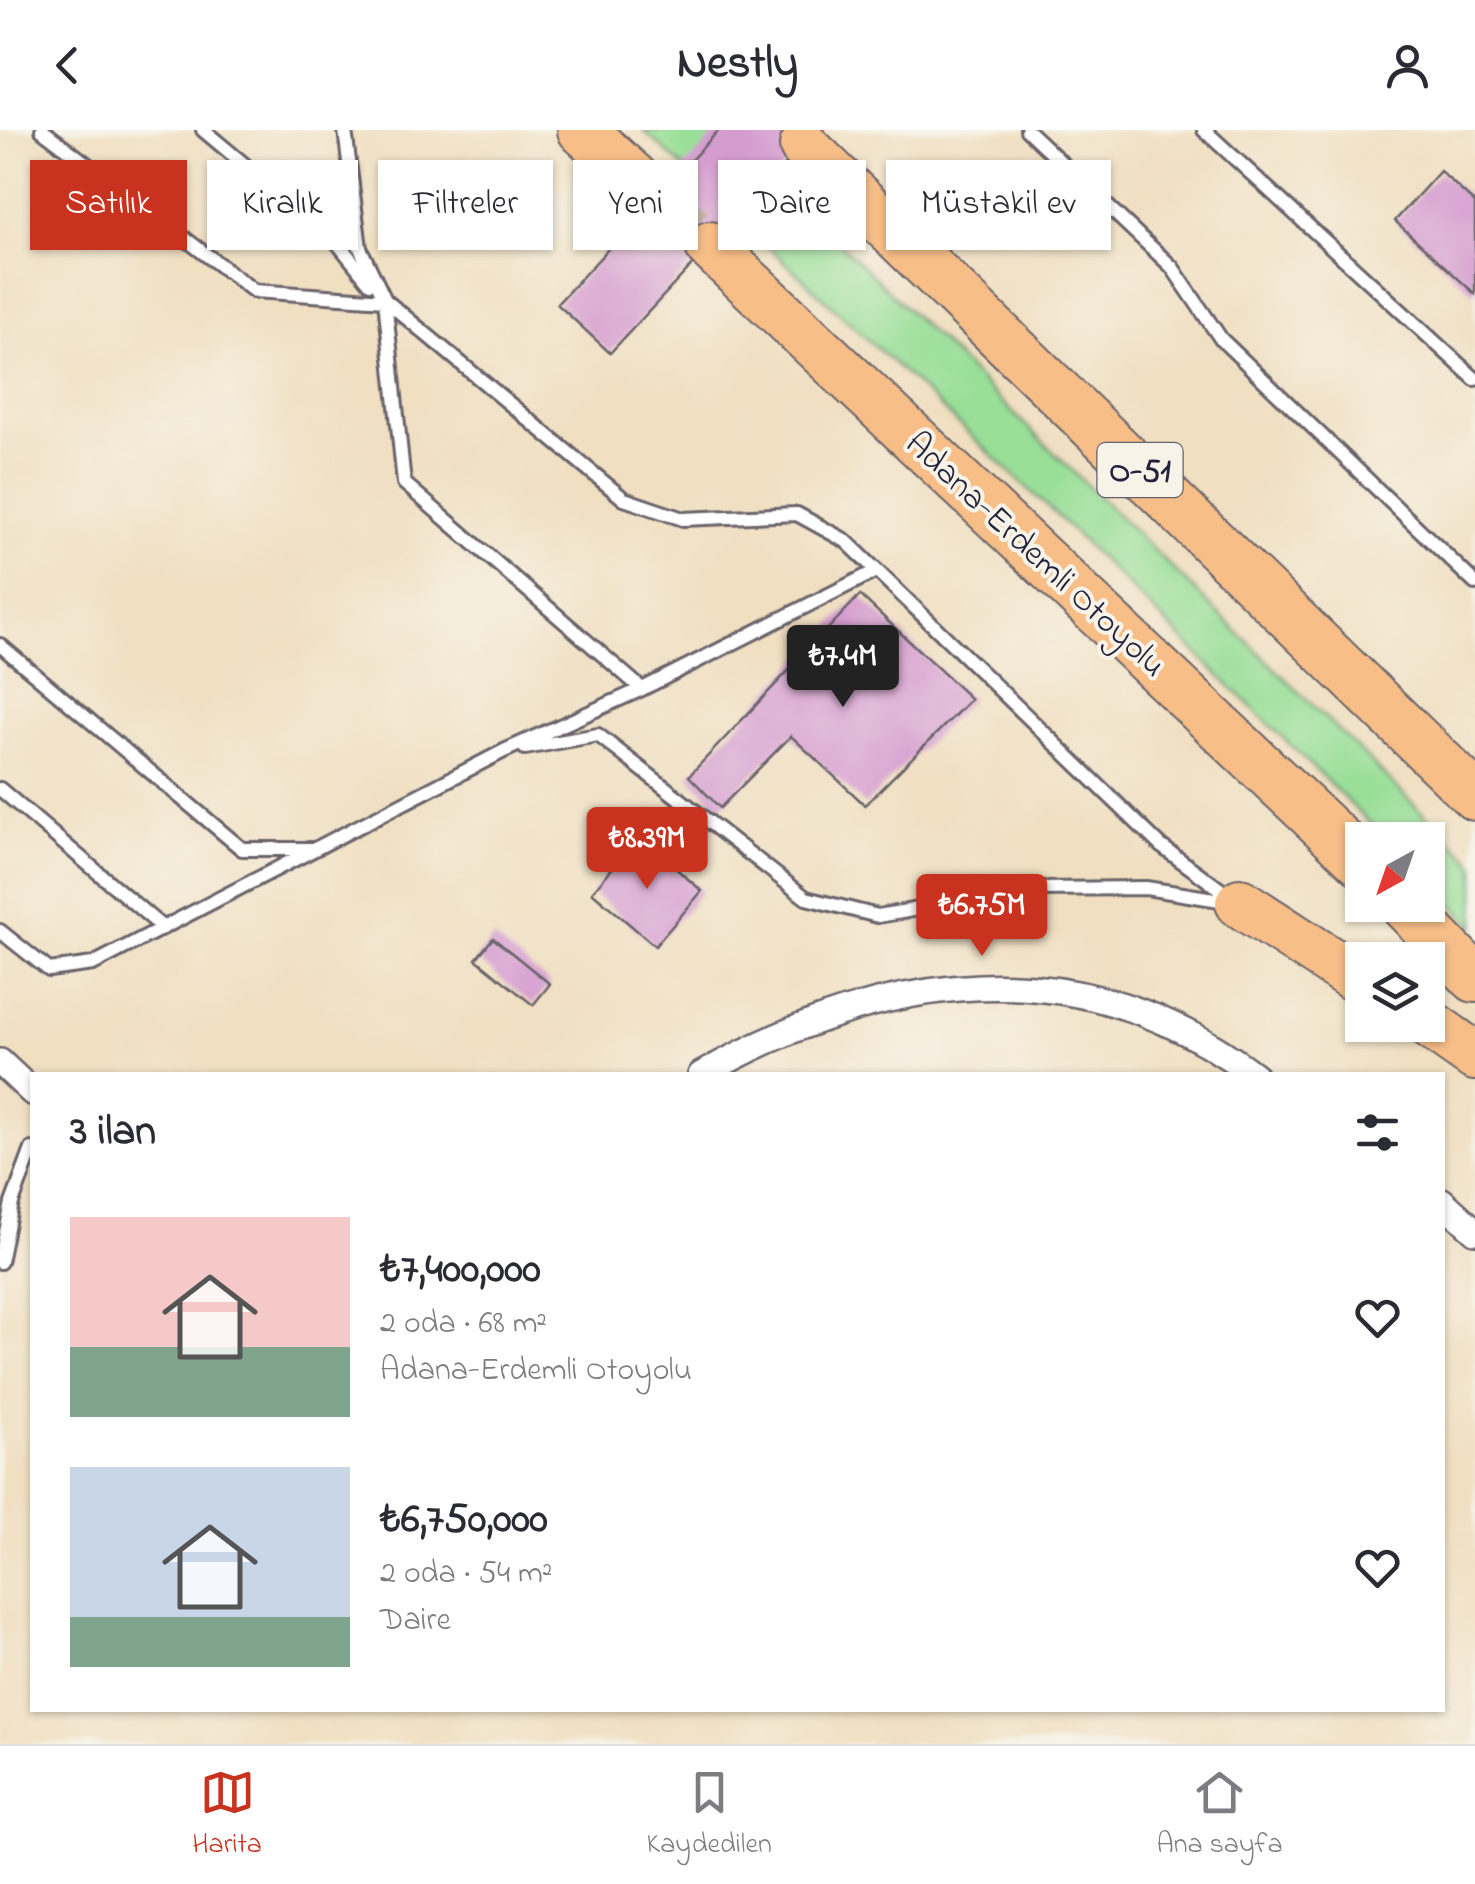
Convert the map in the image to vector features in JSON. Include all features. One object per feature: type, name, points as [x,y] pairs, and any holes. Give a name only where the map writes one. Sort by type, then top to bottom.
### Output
[{"type":"highway","points":[[582,130],[615,160]]},
{"type":"highway","name":"O-51","points":[[804,146],[1475,796]]},
{"type":"highway","name":"Adana-Erdemli Otoyolu","points":[[710,246],[1345,846]]},
{"type":"highway","points":[[1240,903],[1345,971]]},
{"type":"highway","points":[[1421,922],[1475,978]]},
{"type":"highway","points":[[1445,1036],[1475,1056]]},
{"type":"street","points":[[707,1072],[770,1040],[874,1004],[928,992],[1019,986],[1079,993],[1149,1013],[1188,1030],[1250,1072]]},
{"type":"street","points":[[0,1062],[30,1090]]},
{"type":"street","points":[[1445,1204],[1475,1230]]},
{"type":"lane","points":[[42,130],[254,291],[384,300]]},
{"type":"lane","points":[[203,130],[336,240],[384,300],[624,499],[683,519],[797,514],[846,541],[1160,846],[1240,903]]},
{"type":"lane","points":[[335,130],[346,135],[360,248],[384,300],[404,482],[642,689]]},
{"type":"lane","points":[[1028,130],[1172,267],[1221,339],[1475,583]]},
{"type":"lane","points":[[1204,130],[1475,379]]},
{"type":"lane","points":[[0,931],[49,970],[93,964],[504,752],[642,689],[876,570]]},
{"type":"lane","points":[[0,645],[242,849],[316,848]]},
{"type":"lane","points":[[504,752],[598,736],[806,898],[878,916],[1036,889],[1146,888],[1240,903]]},
{"type":"lane","points":[[0,788],[163,928]]},
{"type":"lane","points":[[0,1262],[12,1204],[30,1154]]},
{"type":"green space","points":[[643,130],[714,130],[747,160],[718,160],[718,200],[698,181],[698,160],[675,160]]},
{"type":"green space","points":[[772,250],[846,250],[1432,822],[1369,822],[1053,512]]},
{"type":"green space","points":[[1445,835],[1475,864],[1475,927],[1445,897]]},
{"type":"building","points":[[719,130],[818,130],[790,160],[718,160],[718,237],[610,353],[557,304],[607,250],[698,250],[698,160],[691,160]]},
{"type":"building","points":[[1440,171],[1475,203],[1475,294],[1395,221]]},
{"type":"building","points":[[860,595],[971,699],[865,805],[791,736],[720,808],[689,776]]},
{"type":"building","points":[[639,837],[702,891],[655,946],[592,892]]},
{"type":"building","points":[[493,938],[550,984],[533,1005],[476,959]]},
{"type":"tunnel","points":[[698,235],[710,246]]}]
